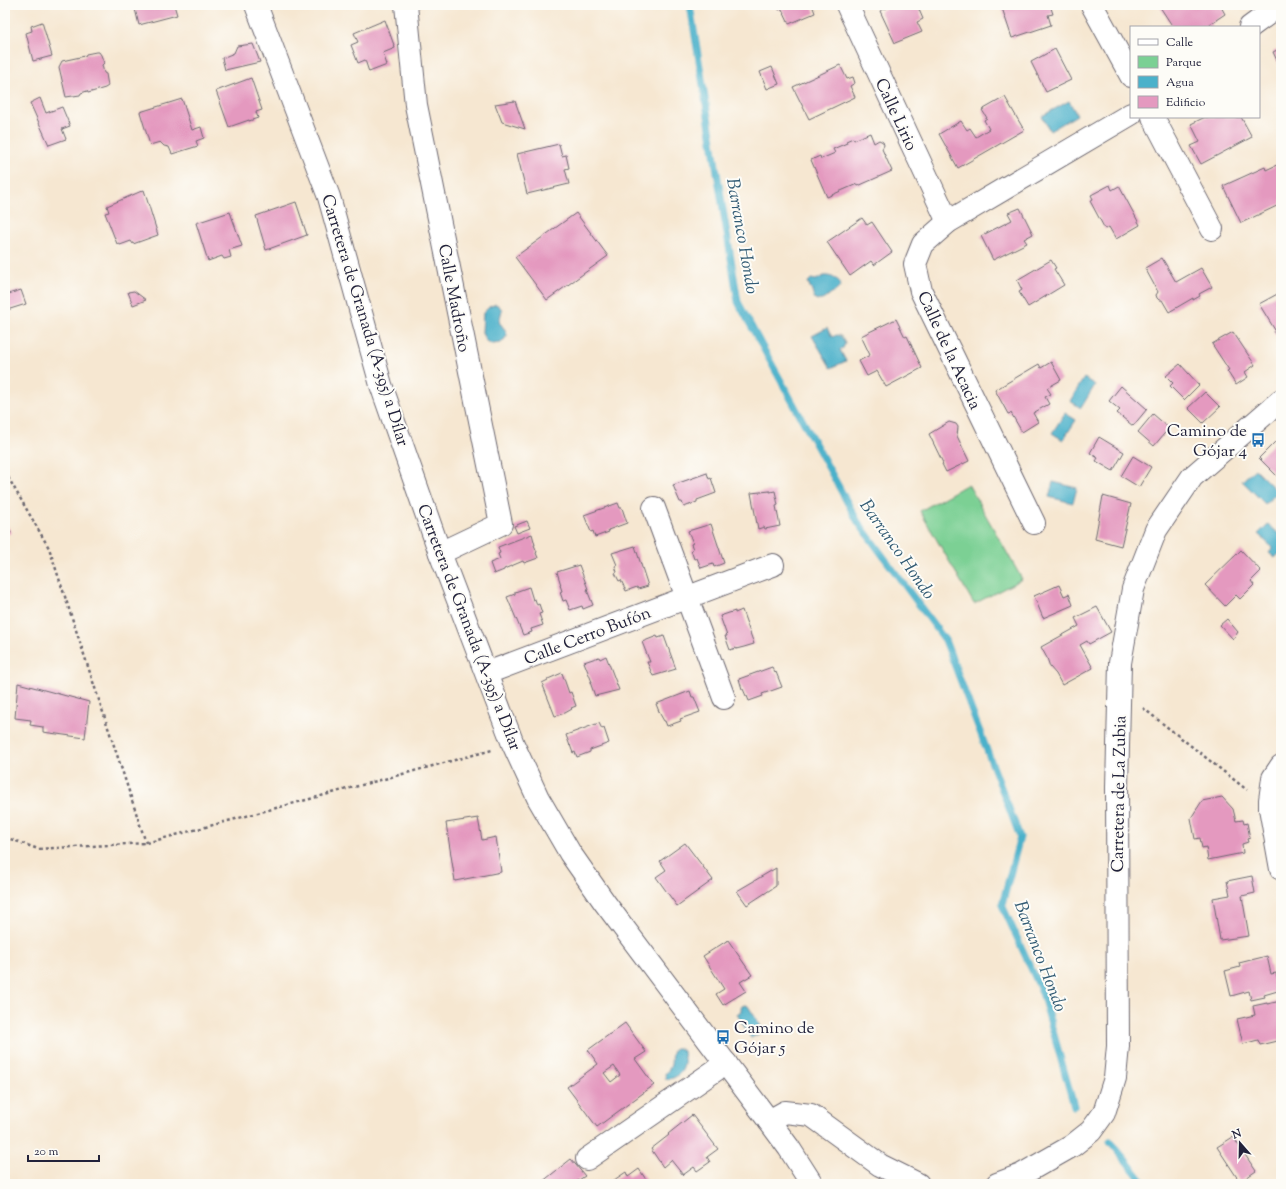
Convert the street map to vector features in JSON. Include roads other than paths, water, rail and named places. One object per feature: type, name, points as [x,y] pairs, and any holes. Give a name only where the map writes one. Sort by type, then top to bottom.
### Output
[{"type":"street","name":"Carretera de Granada (A-395) a Dílar","points":[[256,5],[329,197],[381,385],[440,553],[513,744],[538,798],[570,853],[605,903],[769,1121],[812,1184]]},
{"type":"street","name":"Calle Madroño","points":[[406,5],[416,105],[501,524],[440,553]]},
{"type":"street","name":"Calle Lirio","points":[[847,5],[948,222]]},
{"type":"street","points":[[1092,5],[1130,74]]},
{"type":"street","points":[[1251,26],[1280,5]]},
{"type":"street","name":"Calle de la Acacia","points":[[1034,523],[921,291],[915,264],[923,244],[948,222],[1130,115]]},
{"type":"street","points":[[1154,118],[1212,229]]},
{"type":"street","name":"Carretera de La Zubia","points":[[997,1184],[1021,1175],[1072,1146],[1091,1131],[1104,1113],[1115,1078],[1118,1046],[1117,787],[1120,663],[1133,589],[1156,530],[1192,477],[1281,400]]},
{"type":"street","points":[[654,508],[724,698]]},
{"type":"street","name":"Calle Cerro Bufón","points":[[487,673],[773,565]]},
{"type":"street","points":[[1281,766],[1273,778],[1274,808],[1281,869]]},
{"type":"street","points":[[587,1159],[726,1063]]},
{"type":"street","points":[[769,1121],[785,1112],[811,1115],[880,1165],[918,1184]]},
{"type":"water","points":[[1069,101],[1077,115],[1050,131],[1042,116]]},
{"type":"water","points":[[824,276],[837,280],[840,287],[824,299],[817,300],[815,299],[808,282],[811,279],[816,280]]},
{"type":"water","points":[[496,304],[502,310],[499,322],[506,331],[507,336],[501,343],[492,344],[486,341],[482,333],[483,313],[489,307]]},
{"type":"water","points":[[827,328],[832,337],[837,335],[840,336],[845,344],[840,350],[846,361],[831,368],[812,336]]},
{"type":"water","points":[[1084,378],[1095,385],[1081,408],[1070,401]]},
{"type":"water","points":[[1065,413],[1076,420],[1063,440],[1052,433]]},
{"type":"water","points":[[1255,469],[1278,492],[1265,504],[1242,481]]},
{"type":"water","points":[[1053,482],[1077,488],[1073,503],[1049,497]]},
{"type":"water","points":[[1268,524],[1281,536],[1281,552],[1275,558],[1269,553],[1273,548],[1258,534]]},
{"type":"water","points":[[742,1006],[748,1006],[764,1031],[751,1038],[737,1014],[741,1011]]},
{"type":"water","points":[[675,1048],[679,1048],[683,1051],[683,1067],[678,1075],[666,1079],[665,1074],[671,1066],[672,1054]]},
{"type":"waterway","name":"Barranco Hondo","points":[[690,5],[738,302],[858,522],[945,640],[1020,837],[1002,905],[1042,992],[1074,1106]]},
{"type":"waterway","name":"Barranco Hondo","points":[[1110,1141],[1145,1184]]},
{"type":"place","name":"Camino de Gójar 4","points":[[1258,440]]},
{"type":"place","name":"Camino de Gójar 5","points":[[723,1037]]}]
